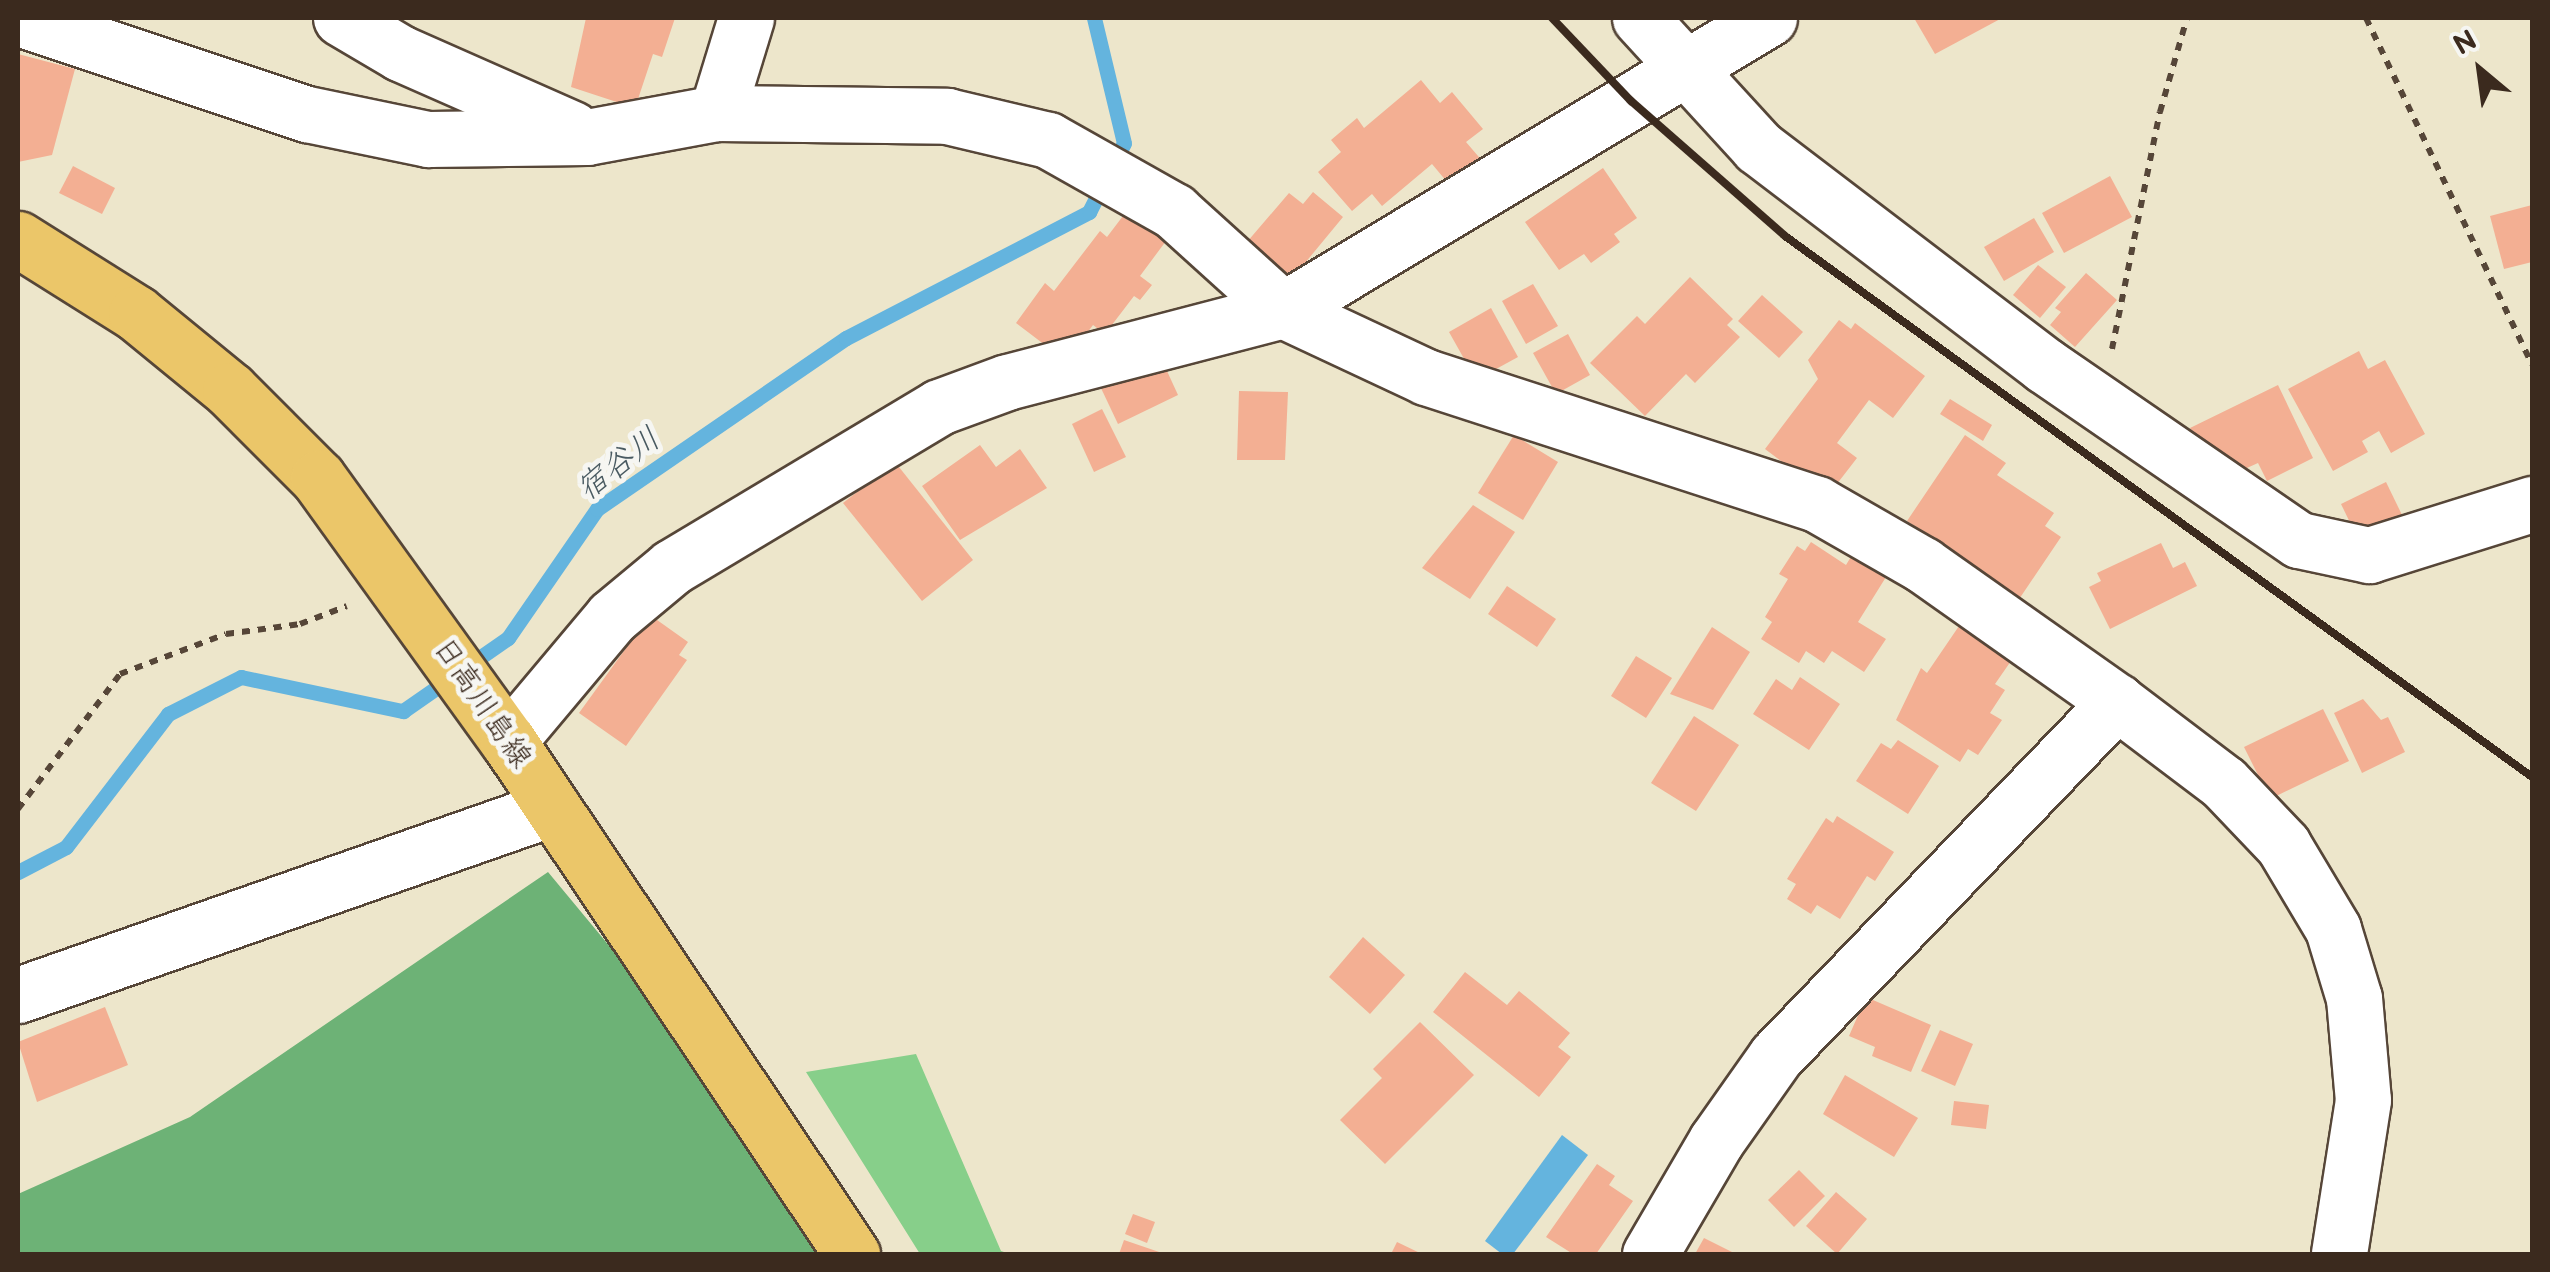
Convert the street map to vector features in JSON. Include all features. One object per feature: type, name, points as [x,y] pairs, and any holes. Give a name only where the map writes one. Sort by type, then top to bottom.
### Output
[{"type":"main road","name":"日高川島線","points":[[18,239],[136,313],[230,390],[318,478],[441,643],[852,1254]]},
{"type":"street","points":[[18,18],[307,114],[428,138],[588,136],[717,113],[948,116],[1048,140],[1174,211],[1284,310],[1426,376],[1817,504],[1923,565],[2118,702],[2224,783],[2272,832],[2333,929],[2354,998],[2363,1100],[2339,1254]]},
{"type":"street","points":[[341,18],[400,53],[588,136]]},
{"type":"street","points":[[717,113],[746,18]]},
{"type":"street","points":[[1640,18],[1683,70],[1758,147],[2101,404],[2299,540],[2369,555],[2532,504]]},
{"type":"street","points":[[498,727],[612,617],[672,568],[938,407],[1006,382],[1284,310],[1770,18]]},
{"type":"street","points":[[1650,1254],[1716,1140],[1776,1056],[2118,702]]},
{"type":"street","points":[[18,995],[552,808]]},
{"type":"path","points":[[2101,404],[2160,112],[2187,18]]},
{"type":"path","points":[[2366,18],[2532,364]]},
{"type":"path","points":[[18,808],[120,674],[226,634],[331,616],[395,578]]},
{"type":"green space","points":[[548,872],[640,983],[817,1254],[18,1254],[18,1194],[190,1117]]},
{"type":"green space","points":[[916,1054],[1001,1251],[1010,1254],[920,1254],[806,1072]]},
{"type":"water","points":[[1562,1135],[1588,1155],[1513,1254],[1502,1254],[1485,1241]]},
{"type":"building","points":[[586,18],[675,18],[662,57],[653,54],[635,108],[571,87]]},
{"type":"building","points":[[1914,18],[2002,18],[1935,54]]},
{"type":"building","points":[[18,54],[75,69],[52,155],[18,162]]},
{"type":"building","points":[[1421,80],[1440,103],[1452,92],[1483,129],[1466,142],[1484,163],[1453,189],[1432,164],[1382,206],[1372,194],[1352,211],[1318,172],[1341,152],[1331,140],[1357,118],[1364,128]]},
{"type":"building","points":[[73,166],[115,188],[102,214],[59,193]]},
{"type":"building","points":[[1603,168],[1637,218],[1614,234],[1620,242],[1591,263],[1584,254],[1559,270],[1525,222]]},
{"type":"building","points":[[2110,176],[2132,217],[2064,253],[2042,213]]},
{"type":"building","points":[[1313,192],[1343,217],[1286,286],[1241,249],[1289,193],[1303,204]]},
{"type":"building","points":[[2532,205],[2532,262],[2504,269],[2490,216]]},
{"type":"building","points":[[1126,212],[1166,241],[1140,276],[1152,285],[1140,300],[1134,296],[1105,334],[1093,325],[1066,361],[1016,323],[1045,283],[1054,291],[1100,231],[1107,237]]},
{"type":"building","points":[[2034,218],[2054,252],[2004,281],[1984,247]]},
{"type":"building","points":[[2038,265],[2066,287],[2040,318],[2013,295]]},
{"type":"building","points":[[2086,273],[2117,300],[2075,347],[2050,325],[2061,312],[2055,308]]},
{"type":"building","points":[[1690,277],[1733,319],[1727,325],[1740,337],[1695,383],[1686,374],[1645,416],[1590,363],[1637,316],[1645,324]]},
{"type":"building","points":[[1533,284],[1558,326],[1526,344],[1502,301]]},
{"type":"building","points":[[1762,295],[1803,332],[1779,358],[1738,321]]},
{"type":"building","points":[[1491,308],[1518,357],[1476,380],[1449,332]]},
{"type":"building","points":[[1839,320],[1851,329],[1855,323],[1925,376],[1893,418],[1869,400],[1837,443],[1857,458],[1833,489],[1808,481],[1765,449],[1818,379],[1808,360]]},
{"type":"building","points":[[1568,334],[1590,375],[1556,394],[1533,353]]},
{"type":"building","points":[[2359,351],[2368,369],[2385,360],[2425,434],[2391,453],[2379,431],[2362,441],[2368,452],[2333,471],[2288,389]]},
{"type":"building","points":[[1161,358],[1178,395],[1118,424],[1100,386]]},
{"type":"building","points":[[2278,385],[2313,458],[2267,481],[2258,463],[2238,472],[2230,456],[2208,467],[2190,428]]},
{"type":"building","points":[[1239,391],[1288,392],[1285,460],[1237,460]]},
{"type":"building","points":[[1950,399],[1992,425],[1983,441],[1940,414]]},
{"type":"building","points":[[1102,409],[1126,457],[1094,472],[1072,424]]},
{"type":"building","points":[[1514,435],[1558,462],[1523,520],[1478,493]]},
{"type":"building","points":[[1965,435],[2006,463],[1997,475],[2054,513],[2045,526],[2061,537],[2009,614],[1945,547],[1907,521]]},
{"type":"building","points":[[980,445],[996,467],[1020,449],[1047,488],[960,540],[922,486]]},
{"type":"building","points":[[895,462],[973,560],[922,601],[843,503]]},
{"type":"building","points":[[2386,482],[2403,517],[2358,539],[2341,504]]},
{"type":"building","points":[[1473,505],[1515,532],[1470,599],[1422,568]]},
{"type":"building","points":[[1811,542],[1846,565],[1852,555],[1886,577],[1858,622],[1886,639],[1864,672],[1832,651],[1824,663],[1806,651],[1799,663],[1761,639],[1772,622],[1765,617],[1788,579],[1779,574],[1797,546],[1805,551]]},
{"type":"building","points":[[2161,543],[2173,568],[2185,562],[2197,586],[2110,629],[2089,587],[2101,581],[2097,573]]},
{"type":"building","points":[[1507,586],[1556,619],[1537,647],[1488,614]]},
{"type":"building","points":[[650,615],[688,642],[679,655],[687,660],[626,746],[579,713]]},
{"type":"building","points":[[1959,626],[2011,661],[1995,684],[2005,690],[1990,713],[2002,720],[1978,755],[1968,749],[1960,762],[1896,720],[1921,668],[1927,673]]},
{"type":"building","points":[[1712,627],[1750,652],[1713,710],[1670,694]]},
{"type":"building","points":[[1636,656],[1672,678],[1646,718],[1611,696]]},
{"type":"building","points":[[1800,677],[1840,704],[1809,750],[1753,714],[1776,679],[1792,690]]},
{"type":"building","points":[[2363,699],[2381,720],[2388,717],[2405,752],[2362,773],[2334,713]]},
{"type":"building","points":[[2323,709],[2349,761],[2270,799],[2244,747]]},
{"type":"building","points":[[1694,716],[1739,745],[1696,811],[1651,783]]},
{"type":"building","points":[[1898,740],[1939,766],[1908,814],[1856,781],[1881,743],[1891,749]]},
{"type":"building","points":[[1837,816],[1894,852],[1875,881],[1867,876],[1840,919],[1817,905],[1811,914],[1787,899],[1796,884],[1787,879],[1826,818],[1833,823]]},
{"type":"building","points":[[1363,937],[1405,975],[1370,1014],[1329,977]]},
{"type":"building","points":[[1465,972],[1507,1005],[1519,991],[1570,1033],[1558,1047],[1571,1057],[1539,1097],[1433,1012]]},
{"type":"building","points":[[1866,997],[1931,1025],[1911,1072],[1872,1056],[1875,1047],[1849,1036]]},
{"type":"building","points":[[105,1007],[128,1065],[37,1102],[18,1042]]},
{"type":"building","points":[[1420,1022],[1474,1075],[1385,1164],[1340,1120],[1382,1078],[1373,1069]]},
{"type":"building","points":[[1940,1030],[1973,1044],[1955,1086],[1921,1071]]},
{"type":"building","points":[[1845,1075],[1918,1118],[1894,1157],[1823,1114]]},
{"type":"building","points":[[1954,1101],[1989,1105],[1986,1129],[1951,1125]]},
{"type":"building","points":[[1597,1164],[1615,1176],[1609,1185],[1633,1201],[1596,1254],[1573,1254],[1546,1237]]},
{"type":"building","points":[[1799,1170],[1825,1196],[1794,1227],[1768,1200]]},
{"type":"building","points":[[1836,1192],[1867,1219],[1837,1254],[1806,1226]]},
{"type":"building","points":[[1133,1214],[1155,1222],[1147,1243],[1125,1234]]},
{"type":"building","points":[[1704,1238],[1736,1254],[1695,1254]]},
{"type":"building","points":[[1124,1240],[1165,1254],[1119,1254]]},
{"type":"building","points":[[1397,1242],[1422,1254],[1391,1254]]},
{"type":"waterway","name":"宿谷川","points":[[18,872],[66,847],[168,714],[241,677],[403,711],[508,638],[597,509],[846,338],[1089,212],[1124,143],[1094,18]]},
{"type":"railway","points":[[1552,18],[1631,101],[1785,236],[2532,777]]}]
